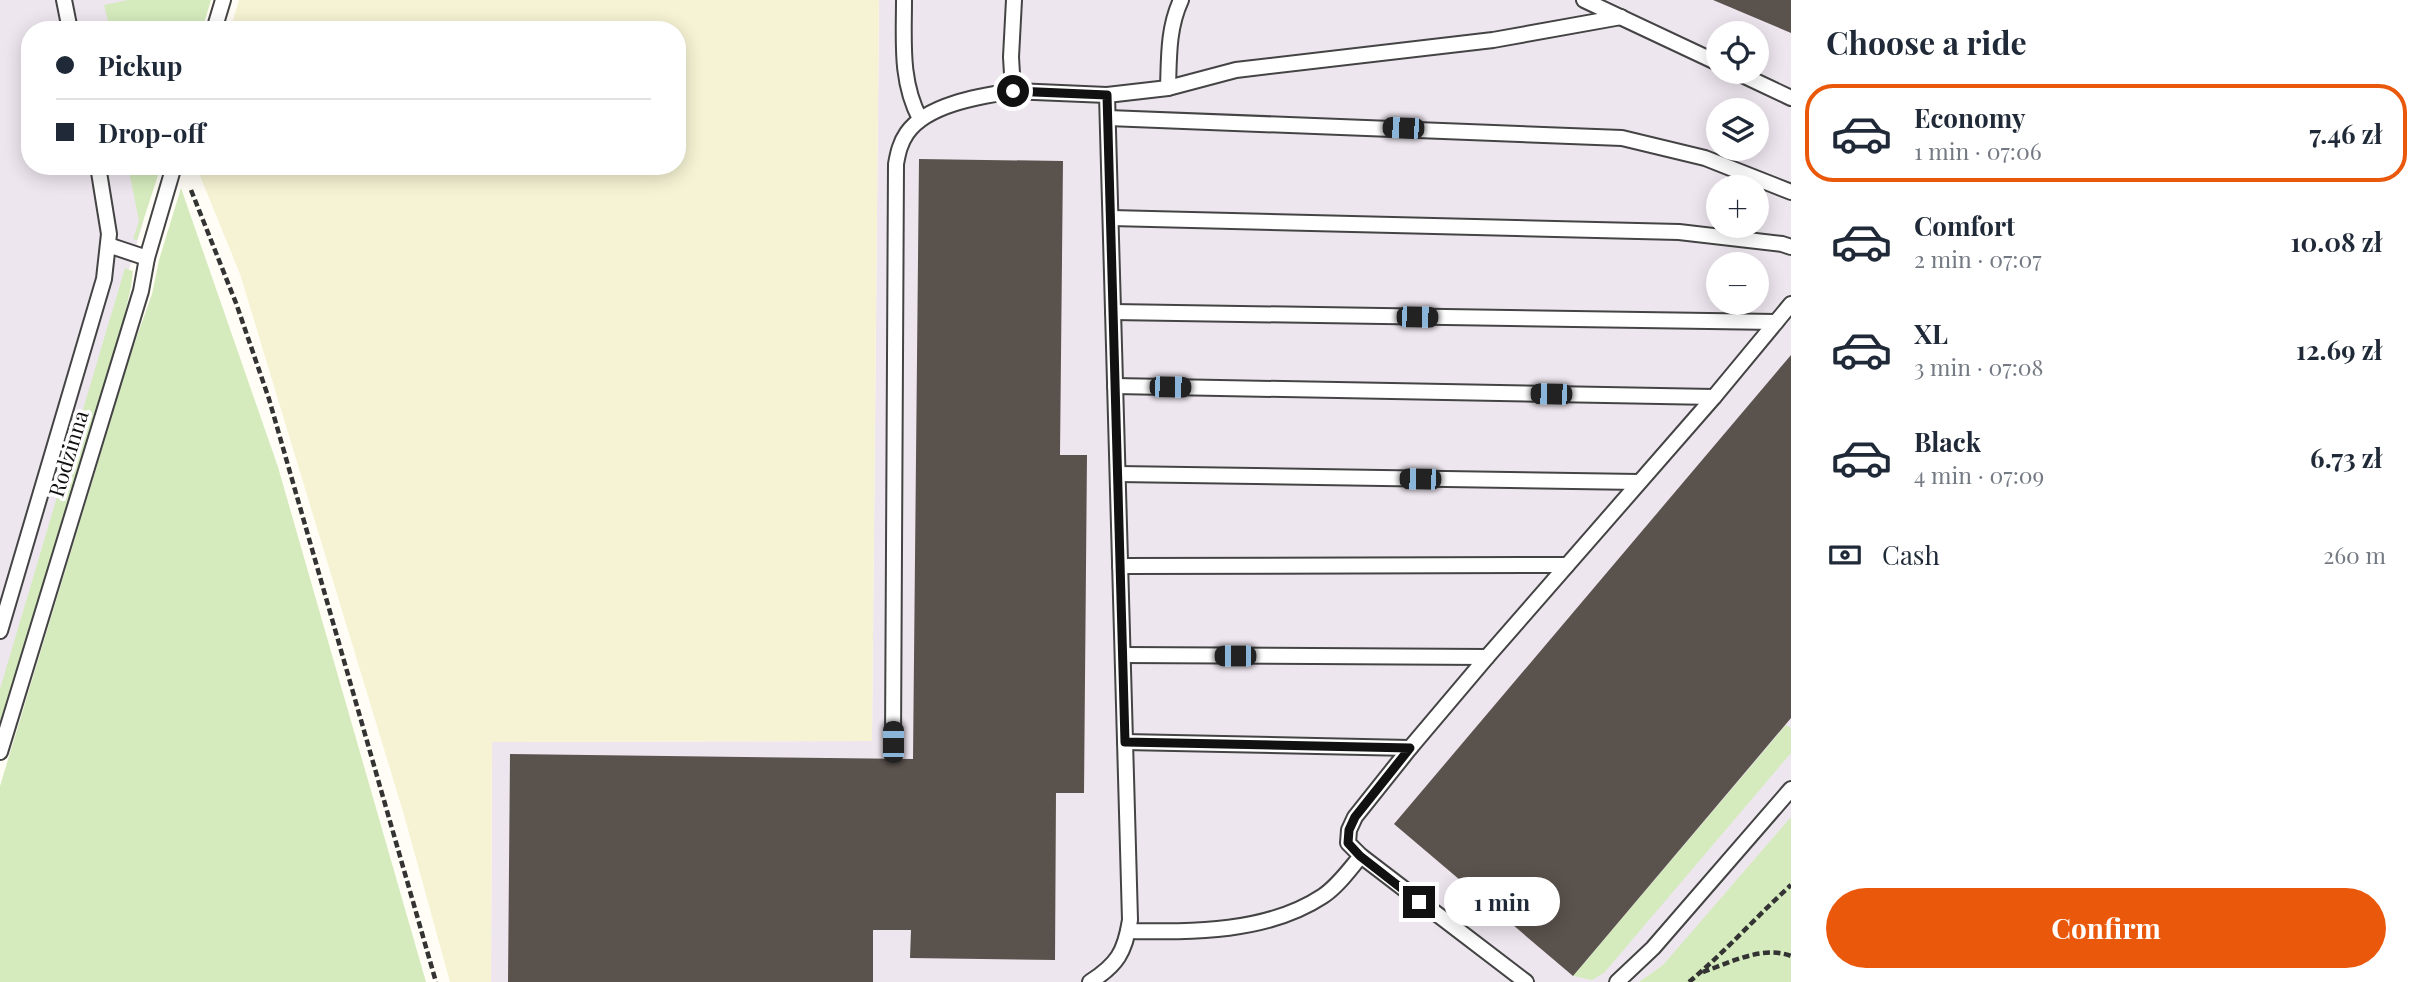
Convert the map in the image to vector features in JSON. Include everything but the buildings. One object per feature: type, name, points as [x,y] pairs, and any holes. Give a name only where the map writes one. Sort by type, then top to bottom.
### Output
[{"type":"lane","points":[[64,0],[68,21]]},
{"type":"lane","points":[[217,21],[223,0]]},
{"type":"lane","points":[[904,0],[905,74],[909,96],[920,119]]},
{"type":"lane","points":[[1013,91],[1011,57],[1014,0]]},
{"type":"lane","points":[[1168,88],[1173,17],[1181,0]]},
{"type":"lane","points":[[1584,0],[1706,58]]},
{"type":"lane","points":[[893,742],[896,164],[900,147],[908,132],[920,119],[942,108],[982,96],[1013,91],[1107,95],[1168,88],[1236,70],[1493,40],[1621,17]]},
{"type":"lane","points":[[1761,84],[1791,98]]},
{"type":"lane","points":[[1090,982],[1116,961],[1124,948],[1130,913],[1107,95]]},
{"type":"lane","points":[[1108,118],[1622,138],[1705,158],[1791,192]]},
{"type":"lane","points":[[0,631],[100,295],[108,245],[106,209],[100,175]]},
{"type":"lane","name":"Rodzinna","points":[[0,752],[141,291],[147,258],[171,175]]},
{"type":"lane","points":[[1111,218],[1679,232],[1791,247]]},
{"type":"lane","points":[[108,245],[147,258]]},
{"type":"lane","points":[[1526,982],[1360,856],[1348,843],[1349,830],[1355,817],[1410,748],[1714,397],[1791,304]]},
{"type":"lane","points":[[1113,313],[1776,322]]},
{"type":"lane","points":[[1115,386],[1714,397]]},
{"type":"lane","points":[[1118,474],[1639,482]]},
{"type":"lane","points":[[1120,566],[1567,565]]},
{"type":"lane","points":[[1123,655],[1487,657]]},
{"type":"lane","points":[[1125,742],[1410,748]]},
{"type":"lane","points":[[1617,982],[1653,948],[1791,789]]},
{"type":"lane","points":[[1128,931],[1194,931],[1252,924],[1279,916],[1325,895],[1360,856]]},
{"type":"path","points":[[187,179],[236,303],[269,399],[436,982]]},
{"type":"path","points":[[1689,982],[1791,885]]},
{"type":"path","points":[[1699,974],[1761,953],[1783,953],[1791,956]]},
{"type":"shaded area","points":[[0,0],[199,0],[193,21],[21,21],[21,175],[148,175],[142,226],[0,702]]},
{"type":"shaded area","points":[[239,0],[879,0],[872,741],[492,742],[491,982],[450,982],[404,815],[240,274],[200,175],[686,175],[686,21],[233,21]]},
{"type":"shaded area","points":[[879,0],[1791,0],[1791,842],[1698,941],[1639,982],[491,982],[492,742],[872,741]]},
{"type":"green space","points":[[128,0],[211,0],[205,21],[108,21],[104,5]]},
{"type":"green space","points":[[130,175],[158,175],[137,240],[133,239],[139,221]]},
{"type":"green space","points":[[181,188],[278,467],[426,982],[0,982],[0,786],[131,353],[152,294],[159,260]]},
{"type":"green space","points":[[125,268],[133,271],[117,348],[0,722],[0,689]]},
{"type":"green space","points":[[1786,725],[1791,728],[1791,753],[1604,973],[1592,980],[1573,976]]},
{"type":"green space","points":[[1791,817],[1791,982],[1639,982],[1663,965]]},
{"type":"route","points":[[1013,91],[1107,95],[1125,742],[1410,748],[1355,817],[1349,830],[1348,843],[1360,856],[1419,902]]}]
